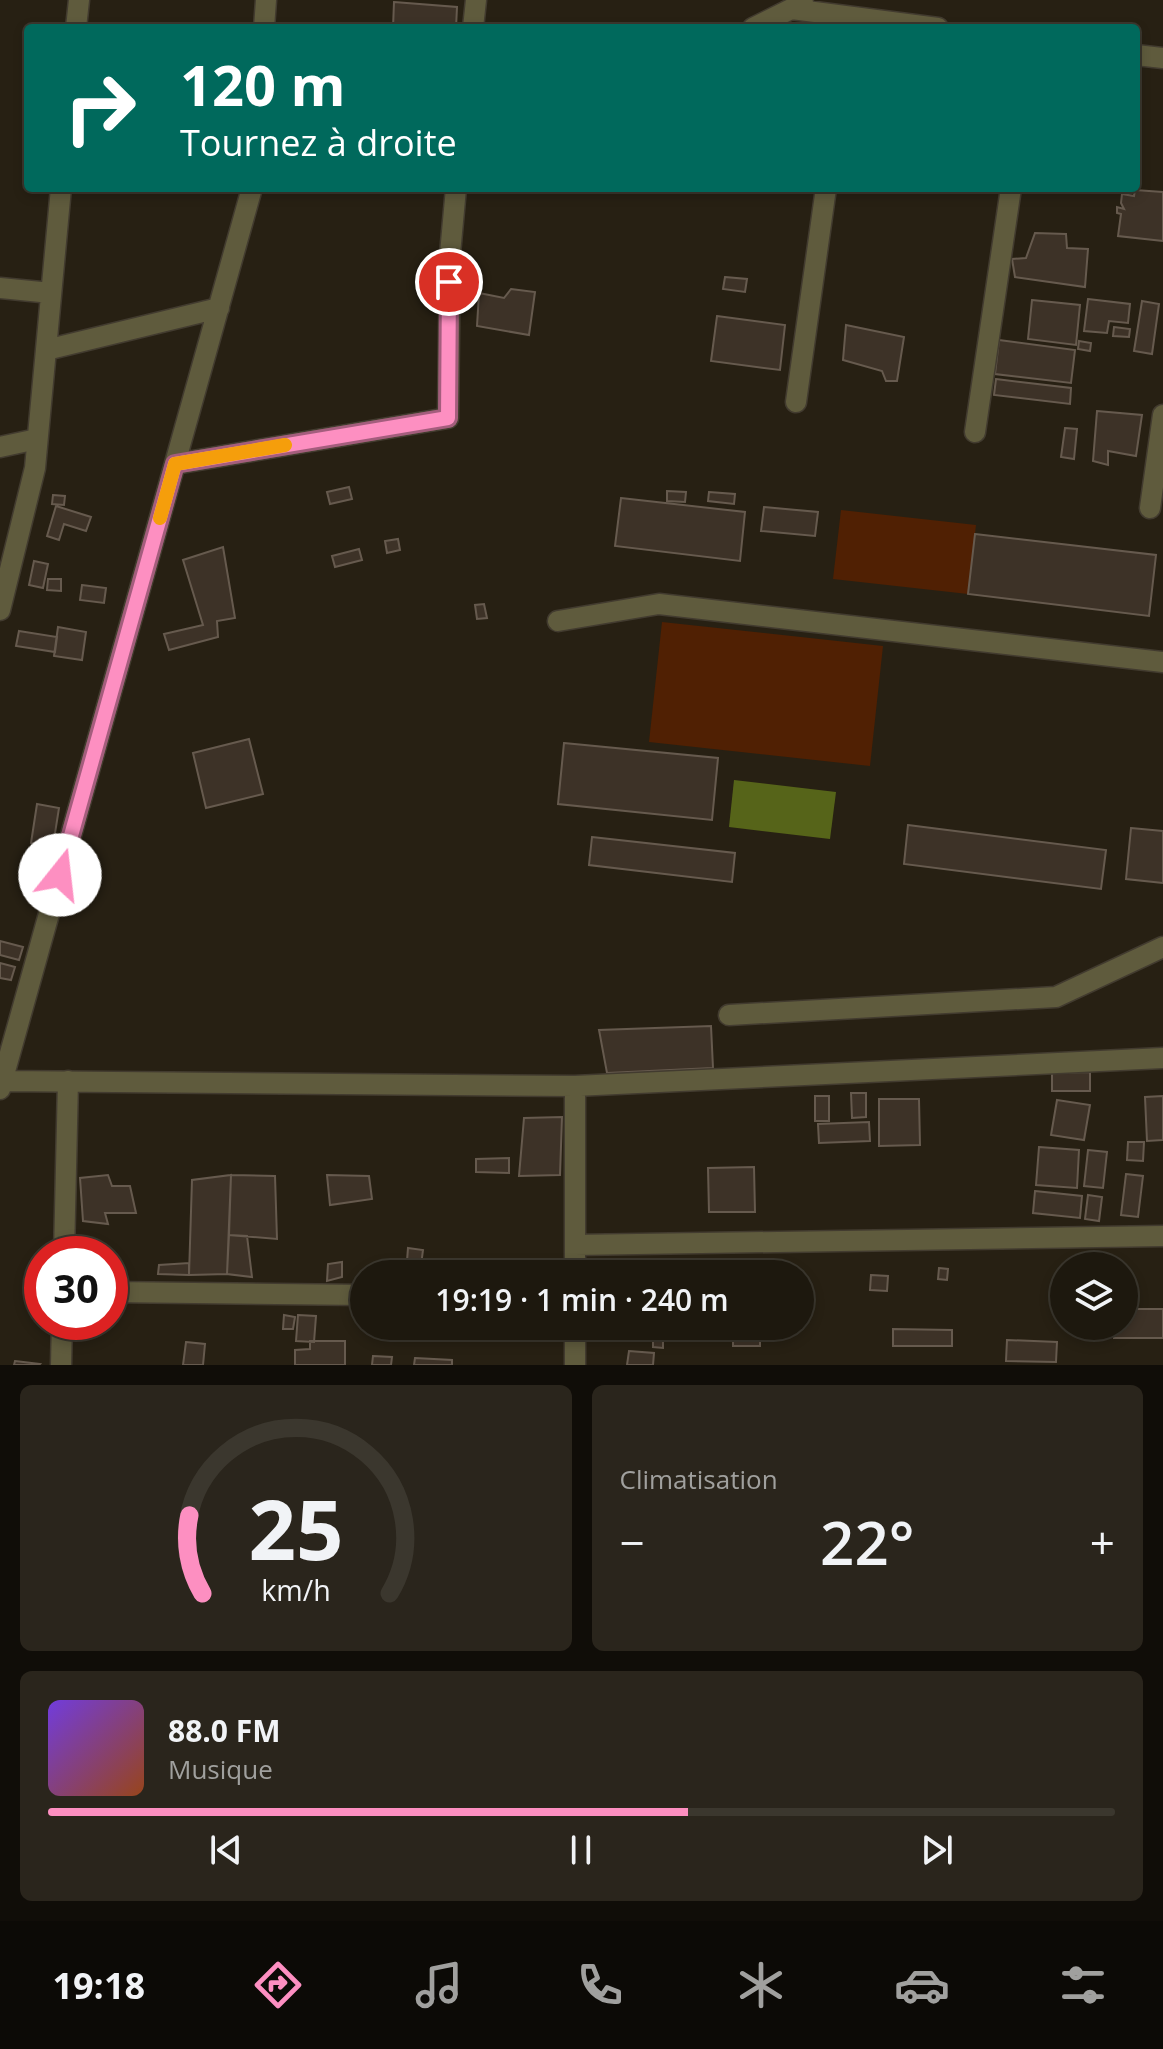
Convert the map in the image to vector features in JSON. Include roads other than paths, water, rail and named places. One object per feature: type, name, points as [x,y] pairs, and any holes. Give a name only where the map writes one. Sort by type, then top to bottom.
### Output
[{"type":"street","points":[[76,24],[79,0]]},
{"type":"street","points":[[264,24],[266,0]]},
{"type":"street","points":[[473,24],[476,0]]},
{"type":"street","points":[[761,24],[801,4],[850,22],[879,24]]},
{"type":"street","points":[[1140,55],[1163,58]]},
{"type":"street","points":[[0,610],[35,468],[61,192]]},
{"type":"street","points":[[251,192],[1,1085],[68,1081],[575,1086],[1163,1058]]},
{"type":"street","points":[[175,464],[448,418],[450,254],[456,192]]},
{"type":"street","points":[[796,402],[825,192]]},
{"type":"street","points":[[975,432],[1010,192]]},
{"type":"street","points":[[0,288],[51,293]]},
{"type":"street","points":[[46,350],[219,308]]},
{"type":"street","points":[[1150,508],[1163,415]]},
{"type":"street","points":[[0,447],[37,439]]},
{"type":"street","points":[[558,621],[659,604],[1163,662]]},
{"type":"street","points":[[729,1015],[1056,997],[1163,947]]},
{"type":"street","points":[[64,1236],[68,1081]]},
{"type":"street","points":[[575,1086],[575,1260]]},
{"type":"street","points":[[575,1245],[1163,1236]]},
{"type":"street","points":[[128,1292],[350,1295]]},
{"type":"street","points":[[61,1365],[62,1340]]},
{"type":"street","points":[[575,1340],[575,1365]]}]
